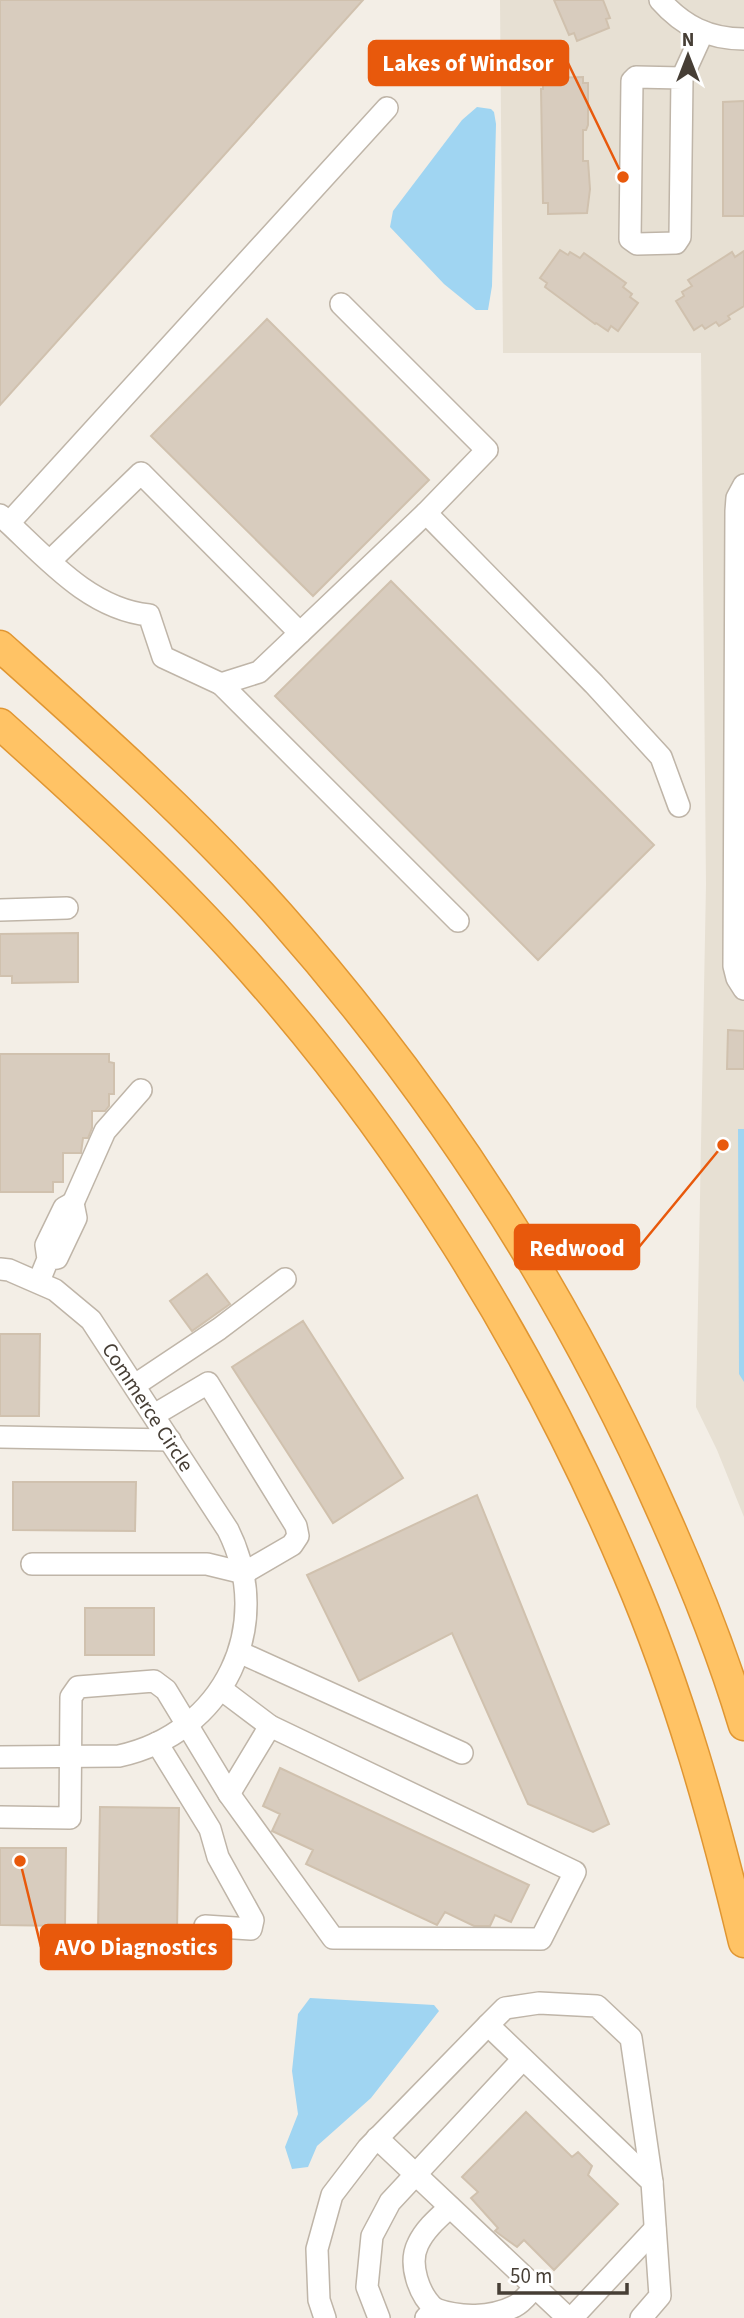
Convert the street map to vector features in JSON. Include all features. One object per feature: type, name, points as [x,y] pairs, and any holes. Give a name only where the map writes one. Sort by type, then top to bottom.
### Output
[{"type":"highway","points":[[0,646],[116,750],[276,912],[358,1007],[435,1109],[554,1294],[628,1433],[681,1554],[731,1682],[744,1725]]},
{"type":"highway","points":[[0,724],[80,796],[160,874],[232,947],[307,1035],[436,1213],[496,1309],[574,1455],[629,1574],[675,1697],[710,1808],[744,1942]]},
{"type":"street","points":[[660,0],[674,15],[703,32],[721,38],[744,39]]},
{"type":"street","points":[[682,78],[636,78],[632,81],[630,236],[632,242],[637,244],[676,243],[680,237],[682,78],[703,32]]},
{"type":"street","points":[[387,108],[5,519],[94,597],[124,611],[149,615],[163,657],[221,684],[458,921]]},
{"type":"street","points":[[221,684],[259,672],[426,513],[487,450],[341,304]]},
{"type":"street","points":[[51,561],[141,473],[300,633]]},
{"type":"street","points":[[744,485],[737,498],[736,511],[734,952],[737,978],[744,989]]},
{"type":"street","points":[[426,513],[594,684],[661,757],[678,806]]},
{"type":"street","points":[[0,910],[67,908]]},
{"type":"street","points":[[39,1282],[48,1259],[57,1258],[76,1218],[73,1203],[106,1131],[141,1090]]},
{"type":"street","name":"Commerce Circle","points":[[0,1269],[39,1282],[68,1299],[91,1320],[228,1530],[245,1581]]},
{"type":"street","points":[[135,1385],[219,1329],[285,1279]]},
{"type":"street","points":[[154,1415],[208,1384],[296,1526],[298,1536],[292,1545],[245,1581]]},
{"type":"street","points":[[0,1437],[170,1440]]},
{"type":"street","points":[[32,1564],[207,1563],[245,1581]]},
{"type":"street","points":[[0,1757],[119,1756],[157,1743],[187,1725],[221,1689],[239,1652],[245,1628],[245,1581]]},
{"type":"street","points":[[239,1652],[463,1753]]},
{"type":"street","points":[[0,1817],[70,1818],[71,1697],[78,1687],[154,1681],[166,1690],[229,1794],[333,1938],[541,1939],[575,1872],[270,1726],[221,1689]]},
{"type":"street","points":[[229,1794],[270,1726]]},
{"type":"street","points":[[157,1743],[210,1829],[218,1857],[253,1920],[251,1929],[205,1926]]},
{"type":"street","points":[[325,2318],[319,2300],[317,2249],[332,2196],[377,2138],[505,2008],[539,2003],[597,2006],[631,2038],[652,2182],[660,2296],[641,2318]]},
{"type":"street","points":[[488,2025],[652,2182]]},
{"type":"street","points":[[379,2318],[367,2287],[372,2236],[390,2202],[523,2059]]},
{"type":"street","points":[[377,2138],[570,2318],[655,2229]]},
{"type":"street","points":[[450,2207],[426,2230],[416,2247],[416,2277],[431,2313],[467,2318],[494,2316],[517,2305],[535,2287]]},
{"type":"shaded area","points":[[500,0],[744,0],[744,1517],[696,1407],[706,884],[701,353],[503,353]]},
{"type":"water","points":[[477,107],[491,109],[496,124],[492,286],[488,310],[476,310],[444,284],[390,227],[393,211],[462,120]]},
{"type":"water","points":[[738,1129],[744,1129],[744,1382],[739,1374]]},
{"type":"water","points":[[310,1998],[434,2005],[439,2011],[371,2098],[317,2146],[308,2167],[292,2169],[285,2147],[298,2114],[292,2071],[298,2014]]},
{"type":"building","points":[[0,0],[363,0],[0,405]]},
{"type":"building","points":[[554,0],[603,0],[610,18],[606,19],[609,28],[577,41],[574,33],[569,35]]},
{"type":"building","points":[[583,77],[583,83],[588,83],[588,125],[586,130],[583,130],[583,161],[588,161],[590,189],[587,213],[548,214],[548,203],[543,203],[541,89],[543,85],[550,85],[550,78]]},
{"type":"building","points":[[744,101],[744,216],[723,216],[723,102]]},
{"type":"building","points":[[560,250],[580,258],[584,253],[626,283],[623,287],[638,303],[618,331],[611,326],[608,331],[595,324],[545,287],[547,283],[540,278]]},
{"type":"building","points":[[744,251],[744,306],[728,316],[730,319],[719,326],[716,322],[705,329],[702,325],[694,330],[676,301],[684,296],[682,292],[692,286],[688,280],[732,252],[735,257]]},
{"type":"building","points":[[267,319],[429,480],[313,596],[151,436]]},
{"type":"building","points":[[391,581],[654,845],[538,960],[275,696]]},
{"type":"building","points":[[78,933],[78,982],[12,983],[12,976],[0,976],[0,934]]},
{"type":"building","points":[[728,1030],[744,1031],[744,1069],[727,1069]]},
{"type":"building","points":[[0,1054],[109,1054],[109,1062],[114,1063],[114,1094],[109,1094],[109,1106],[105,1111],[92,1111],[92,1128],[88,1138],[83,1138],[81,1153],[63,1153],[63,1182],[53,1182],[53,1192],[0,1192]]},
{"type":"building","points":[[207,1274],[230,1304],[192,1331],[170,1301]]},
{"type":"building","points":[[303,1321],[403,1478],[333,1523],[232,1367]]},
{"type":"building","points":[[0,1334],[40,1334],[39,1416],[0,1416]]},
{"type":"building","points":[[13,1482],[136,1482],[135,1531],[13,1530]]},
{"type":"building","points":[[477,1495],[609,1824],[593,1832],[528,1804],[452,1633],[359,1681],[307,1575]]},
{"type":"building","points":[[85,1608],[154,1608],[154,1655],[85,1655]]},
{"type":"building","points":[[280,1768],[529,1885],[511,1922],[495,1915],[490,1926],[474,1926],[445,1912],[437,1925],[306,1864],[313,1850],[272,1831],[280,1814],[263,1806]]},
{"type":"building","points":[[100,1807],[179,1808],[177,1932],[98,1931]]},
{"type":"building","points":[[0,1848],[66,1848],[65,1926],[0,1925]]},
{"type":"building","points":[[526,2112],[572,2157],[578,2152],[592,2166],[588,2175],[618,2204],[554,2270],[524,2240],[517,2247],[495,2231],[498,2228],[471,2198],[478,2192],[462,2177]]},
{"type":"place","name":"Lakes of Windsor","points":[[623,177]]},
{"type":"place","name":"Redwood","points":[[723,1145]]},
{"type":"place","name":"AVO Diagnostics","points":[[20,1861]]}]
